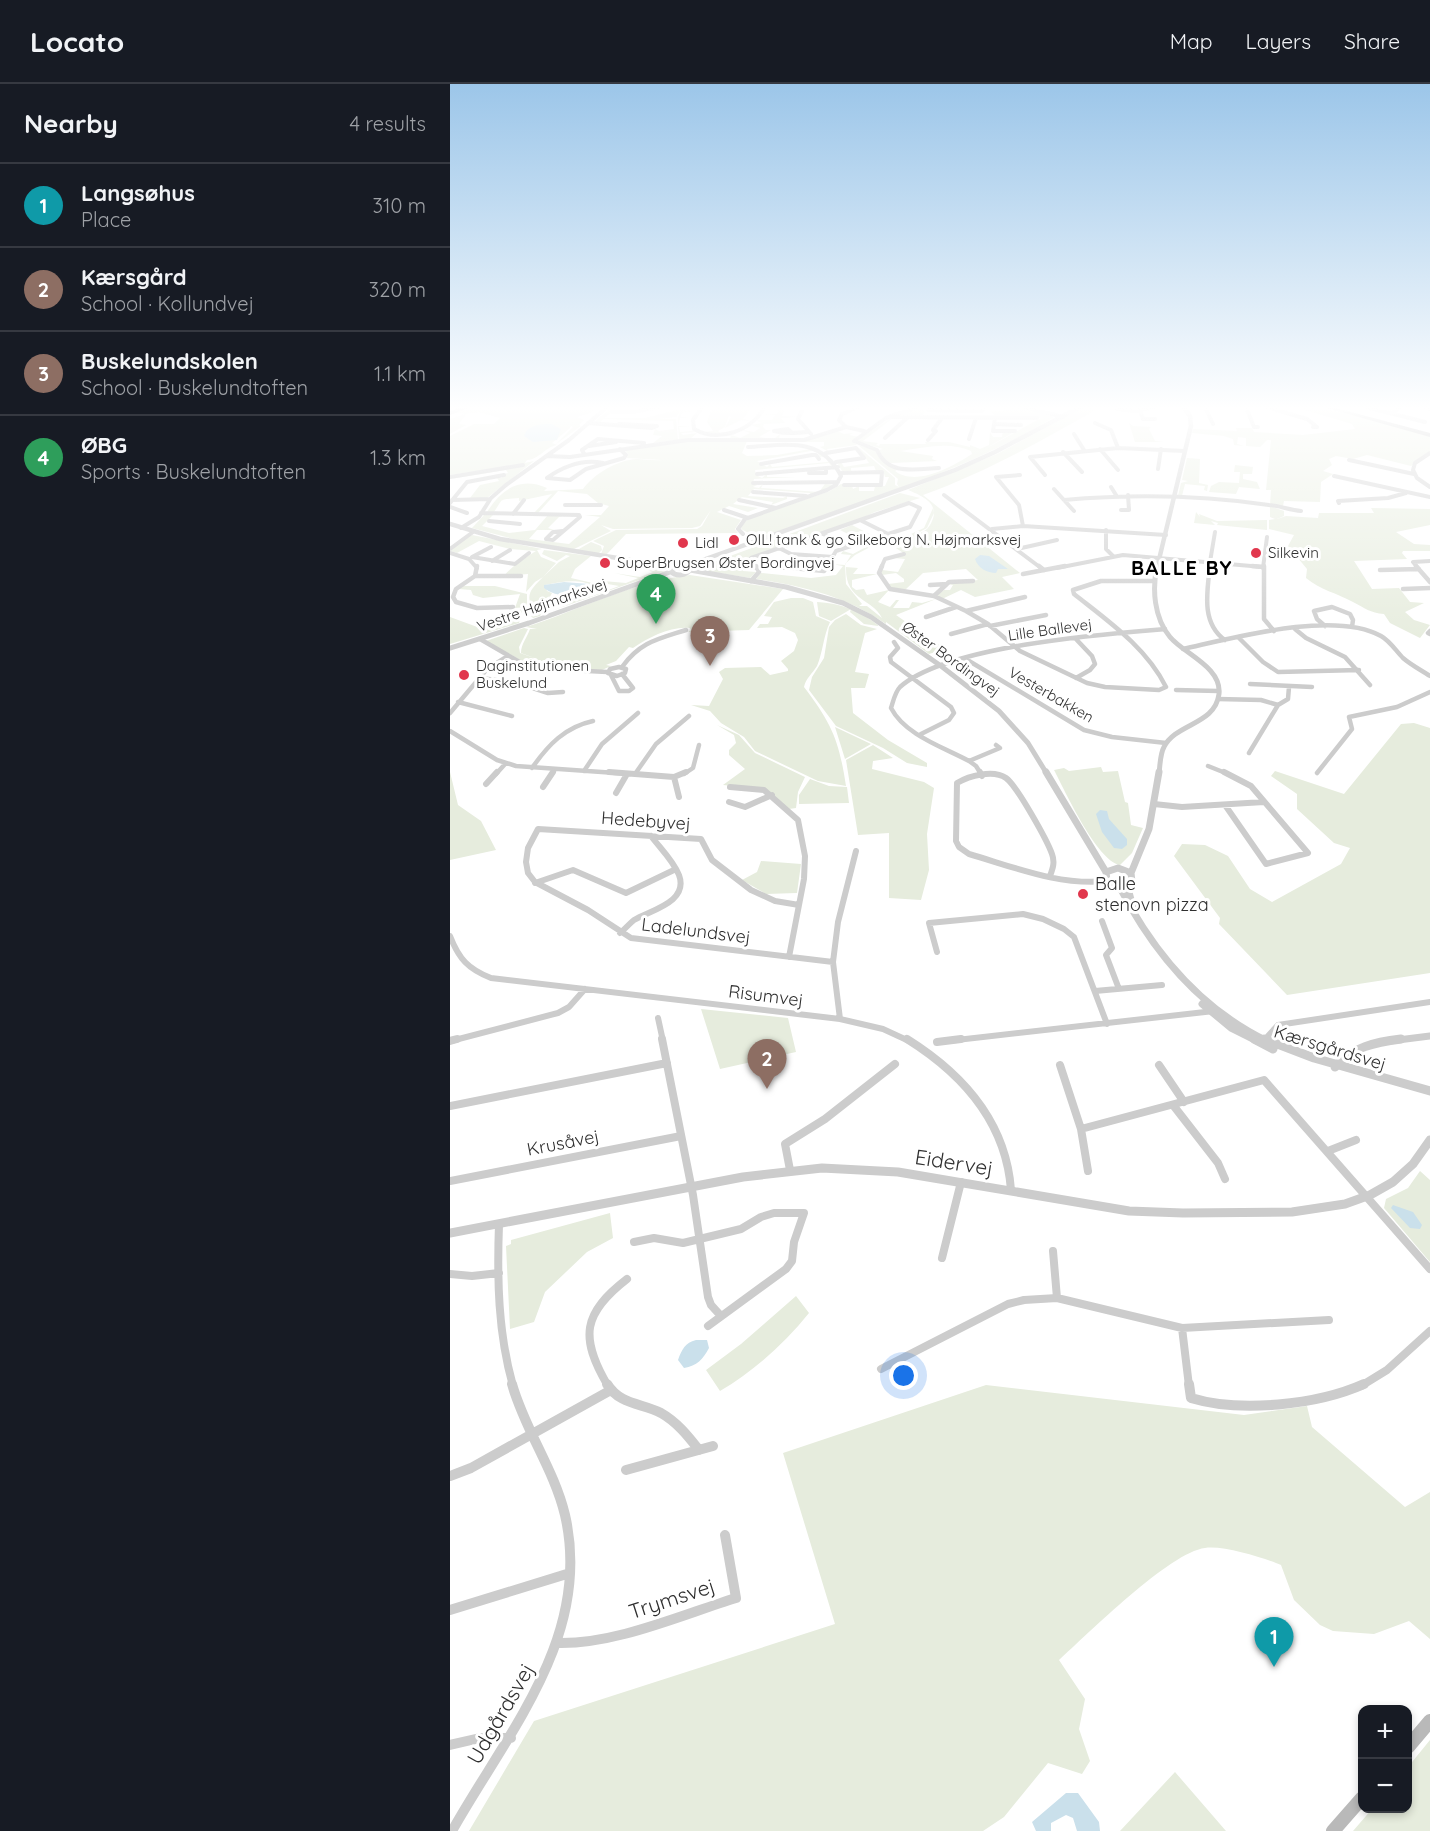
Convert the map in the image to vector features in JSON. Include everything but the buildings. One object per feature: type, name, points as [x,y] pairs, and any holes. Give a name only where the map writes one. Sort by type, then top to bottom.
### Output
[{"type":"main road","points":[[1412,1741],[1430,1721]]},
{"type":"main road","points":[[1333,1831],[1358,1803]]},
{"type":"street","points":[[451,503],[462,489]]},
{"type":"street","points":[[461,528],[471,523],[490,499],[502,489]]},
{"type":"street","points":[[743,534],[738,529],[741,522],[748,518],[829,489]]},
{"type":"street","points":[[450,524],[518,543],[645,564],[672,571],[689,569],[708,559],[904,489]]},
{"type":"street","points":[[1006,489],[1020,506],[1024,515],[1023,526]]},
{"type":"street","points":[[1054,489],[1074,511]]},
{"type":"street","points":[[1112,489],[1116,495]]},
{"type":"street","points":[[1050,876],[1054,866],[1052,854],[1010,781],[1001,776],[982,776],[962,779],[955,786],[956,841],[959,847],[969,854],[1050,876],[1076,883],[1107,881],[1119,886],[1127,885],[1133,879],[1131,873],[1149,829],[1162,753],[1166,743],[1209,714],[1218,699],[1214,677],[1209,670],[1183,649],[1165,629],[1154,581],[1177,489]]},
{"type":"street","points":[[1388,489],[1430,497]]},
{"type":"street","points":[[753,492],[808,497]]},
{"type":"street","points":[[1339,503],[1338,501],[1388,498],[1407,493]]},
{"type":"street","points":[[944,495],[947,495],[1044,570]]},
{"type":"street","points":[[1120,510],[1129,510],[1128,495]]},
{"type":"street","points":[[1064,500],[1128,495],[1269,505],[1300,511]]},
{"type":"street","points":[[451,503],[490,499]]},
{"type":"street","points":[[560,515],[568,499]]},
{"type":"street","points":[[513,514],[524,500]]},
{"type":"street","points":[[739,500],[777,508]]},
{"type":"street","points":[[451,503],[467,511]]},
{"type":"street","points":[[565,505],[592,503],[601,505]]},
{"type":"street","points":[[751,581],[759,572],[751,558],[823,534],[860,520],[909,503],[920,508],[910,527],[888,534],[860,520]]},
{"type":"street","points":[[724,510],[748,518]]},
{"type":"street","points":[[481,513],[579,517],[563,531]]},
{"type":"street","points":[[496,513],[488,523],[520,524]]},
{"type":"street","points":[[992,529],[1023,526],[1166,535]]},
{"type":"street","points":[[1107,530],[1106,549],[1113,556]]},
{"type":"street","points":[[473,532],[463,537],[450,551],[471,558],[510,564],[515,564],[530,553]]},
{"type":"street","points":[[1215,532],[1209,562],[1207,591],[1211,625],[1214,632],[1225,640]]},
{"type":"street","points":[[757,568],[770,566],[824,571],[836,551],[851,546],[823,534]]},
{"type":"street","points":[[1266,537],[1263,567],[1264,619],[1274,631]]},
{"type":"street","points":[[1017,549],[1057,540]]},
{"type":"street","points":[[471,558],[491,547]]},
{"type":"street","points":[[779,548],[791,554],[833,557]]},
{"type":"street","points":[[492,562],[510,550]]},
{"type":"street","points":[[889,555],[899,551],[904,554],[885,559],[879,573],[890,589],[934,596],[966,611],[989,625],[1013,646],[1095,686],[1164,689],[1166,684],[1153,664],[1123,633],[1074,594],[1073,590],[1080,586],[1123,580],[1154,581]]},
{"type":"street","points":[[1023,574],[1113,556],[1130,555],[1263,567]]},
{"type":"street","points":[[471,558],[477,567],[476,576]]},
{"type":"street","points":[[1430,561],[1413,562],[1430,582]]},
{"type":"street","points":[[501,576],[510,564]]},
{"type":"street","name":"Øster Bordingvej","points":[[689,569],[806,591],[843,603],[871,617],[941,666],[999,711],[1028,743],[1095,851],[1110,870]]},
{"type":"street","points":[[1380,570],[1419,569]]},
{"type":"street","name":"Vestre Højmarksvej","points":[[450,648],[672,571]]},
{"type":"street","points":[[513,607],[477,608],[456,602],[453,597],[456,590],[476,576],[521,577]]},
{"type":"street","points":[[930,585],[971,580]]},
{"type":"street","points":[[934,596],[940,593],[946,584]]},
{"type":"street","points":[[1403,589],[1430,588]]},
{"type":"street","points":[[966,611],[1025,597]]},
{"type":"street","points":[[1325,626],[1317,619],[1314,611],[1331,606],[1350,614],[1353,620],[1352,627]]},
{"type":"street","points":[[926,617],[956,607]]},
{"type":"street","points":[[951,634],[1046,615]]},
{"type":"street","points":[[1183,649],[1274,631],[1325,626],[1352,627],[1371,631],[1385,638],[1405,660],[1430,676]]},
{"type":"street","name":"Lille Ballevej","points":[[911,677],[964,658],[1013,646],[1165,629]]},
{"type":"street","points":[[1295,629],[1306,638],[1345,657],[1370,685]]},
{"type":"street","points":[[609,674],[612,668],[622,667],[631,655],[648,642],[686,630]]},
{"type":"street","points":[[1238,637],[1253,650],[1266,668],[1278,672],[1359,670]]},
{"type":"street","points":[[1075,638],[1095,662],[1092,669],[1076,678]]},
{"type":"street","points":[[480,639],[508,656],[537,669],[622,674]]},
{"type":"street","points":[[894,642],[898,648],[891,657],[891,662],[951,706],[954,713],[949,720],[921,734]]},
{"type":"street","points":[[450,712],[494,664],[508,656]]},
{"type":"street","name":"Vesterbakken","points":[[964,658],[1084,730],[1112,737],[1166,743]]},
{"type":"street","points":[[622,667],[626,669],[622,674]]},
{"type":"street","points":[[609,674],[619,691],[632,690],[633,688],[622,674]]},
{"type":"street","points":[[911,677],[896,689],[891,707],[899,720],[969,761],[976,766],[982,776]]},
{"type":"street","points":[[480,678],[514,682],[548,693],[563,692]]},
{"type":"street","points":[[1250,684],[1312,687]]},
{"type":"street","points":[[1249,753],[1278,705],[1288,699],[1289,687]]},
{"type":"street","points":[[1176,690],[1218,691]]},
{"type":"street","points":[[1317,773],[1352,729],[1349,717],[1397,706],[1430,692]]},
{"type":"street","points":[[1218,699],[1261,700],[1278,705]]},
{"type":"street","points":[[450,704],[458,703],[512,716]]},
{"type":"street","points":[[584,771],[602,744],[638,713]]},
{"type":"street","points":[[635,774],[656,744],[689,716]]},
{"type":"street","points":[[532,768],[555,738],[573,727],[593,722]]},
{"type":"street","points":[[450,731],[506,763],[532,768],[674,777],[693,768],[699,745]]},
{"type":"street","points":[[969,761],[1000,748],[996,745]]},
{"type":"street","points":[[486,784],[506,763]]},
{"type":"street","points":[[1208,766],[1245,781],[1308,853],[1266,864],[1225,804]]},
{"type":"street","points":[[543,787],[555,769]]},
{"type":"street","points":[[616,793],[627,774]]},
{"type":"street","points":[[674,777],[679,797]]},
{"type":"street","points":[[730,787],[764,790],[798,820],[805,856],[789,957]]},
{"type":"street","points":[[729,802],[734,806],[748,807],[772,795]]},
{"type":"street","points":[[1154,804],[1182,807],[1264,802]]},
{"type":"street","name":"Hedebyvej","points":[[535,883],[528,875],[525,856],[528,844],[538,829],[701,839],[718,866],[751,890],[775,901],[799,905]]},
{"type":"street","points":[[621,933],[632,922],[665,906],[679,892],[682,884],[676,869],[651,836]]},
{"type":"street","points":[[840,1019],[833,962],[838,922],[856,851]]},
{"type":"street","points":[[1122,869],[1138,857]]},
{"type":"street","name":"Ladelundsvej","points":[[535,883],[573,870],[626,893],[676,869]]},
{"type":"street","points":[[1107,881],[1110,870],[1122,869],[1131,873]]},
{"type":"street","name":"Ladelundsvej","points":[[535,883],[589,911],[621,933],[645,941],[833,962]]},
{"type":"street","name":"Kærsgårdsvej","points":[[1127,885],[1136,917]]},
{"type":"street","name":"Kærsgårdsvej","points":[[1119,886],[1149,939],[1176,970],[1195,998],[1231,1028],[1263,1045],[1301,1059],[1335,1066],[1430,1093]]},
{"type":"street","points":[[937,952],[929,923],[1033,915],[1069,932],[1074,937],[1107,1023]]},
{"type":"street","points":[[1102,921],[1112,948],[1106,955],[1119,989]]},
{"type":"street","name":"Risumvej","points":[[450,936],[460,961],[472,972],[491,978],[840,1019],[888,1031],[926,1051],[983,1107],[1004,1146],[1011,1190]]},
{"type":"street","points":[[1095,992],[1162,985]]},
{"type":"street","points":[[450,1041],[558,1013],[569,1007],[585,989]]},
{"type":"street","points":[[1268,1036],[1278,1025],[1430,1002]]},
{"type":"street","points":[[937,1042],[1213,1011]]},
{"type":"street","points":[[658,1018],[692,1187],[708,1297],[720,1316]]},
{"type":"street","points":[[1335,1066],[1350,1051],[1362,1047],[1430,1036]]},
{"type":"street","points":[[450,1106],[667,1063]]},
{"type":"street","points":[[790,1170],[785,1144],[825,1119],[896,1064]]},
{"type":"street","points":[[1060,1065],[1081,1129],[1088,1171]]},
{"type":"street","points":[[1159,1065],[1184,1102]]},
{"type":"street","points":[[1081,1129],[1264,1080],[1430,1269]]},
{"type":"street","points":[[1173,1105],[1218,1163],[1225,1179]]},
{"type":"street","name":"Krusåvej","points":[[450,1181],[681,1136]]},
{"type":"street","points":[[1328,1151],[1356,1140]]},
{"type":"street","name":"Eidervej","points":[[450,1233],[790,1170],[864,1168],[1011,1190],[1095,1206],[1162,1213],[1295,1213],[1323,1210],[1368,1196],[1384,1188],[1404,1173],[1430,1140]]},
{"type":"street","points":[[942,1258],[961,1182]]},
{"type":"street","points":[[634,1242],[654,1238],[676,1243],[701,1239],[741,1229],[761,1217],[774,1213],[804,1213],[794,1242],[792,1261],[786,1269],[708,1326]]},
{"type":"street","name":"Udgårdsvej","points":[[452,1831],[533,1702],[556,1643],[566,1606],[570,1573],[568,1533],[561,1500],[516,1397],[505,1360],[500,1320],[499,1224]]},
{"type":"street","points":[[1053,1251],[1057,1298]]},
{"type":"street","points":[[450,1275],[472,1276],[499,1273]]},
{"type":"street","points":[[627,1279],[598,1305],[588,1329],[590,1342],[603,1378],[619,1398],[673,1420],[686,1432],[699,1450]]},
{"type":"street","points":[[881,1369],[1008,1304],[1024,1300],[1057,1298],[1182,1328],[1329,1320]]},
{"type":"street","points":[[1182,1328],[1191,1398],[1224,1404],[1250,1405],[1303,1400],[1359,1387],[1383,1373],[1430,1331]]},
{"type":"street","points":[[450,1476],[471,1468],[611,1390]]},
{"type":"street","points":[[626,1470],[713,1446]]},
{"type":"street","name":"Trymsvej","points":[[556,1643],[580,1644],[603,1640],[735,1598],[725,1534]]},
{"type":"street","points":[[450,1610],[570,1573]]},
{"type":"street","points":[[450,1744],[487,1735],[511,1737]]},
{"type":"green space","points":[[477,489],[499,489],[487,498],[470,498]]},
{"type":"green space","points":[[510,489],[546,489],[544,491],[769,489],[819,492],[810,496],[810,493],[754,489],[748,496],[783,498],[787,496],[787,499],[771,505],[773,502],[742,497],[733,504],[758,508],[748,512],[729,506],[717,512],[741,520],[735,529],[738,533],[626,534],[606,555],[601,554],[604,546],[593,541],[616,530],[697,529],[702,526],[711,510],[700,526],[692,528],[613,529],[601,525],[611,531],[574,549],[579,549],[591,542],[601,546],[602,550],[598,554],[521,541],[472,528],[485,514],[493,515],[482,526],[509,533],[535,530],[548,515],[566,515],[559,517],[548,528],[554,530],[537,530],[529,539],[569,544],[600,517],[585,515],[601,515],[609,506],[598,503],[587,494],[558,491],[538,513],[534,513],[552,494],[519,501],[519,498],[504,500],[494,512],[487,512],[498,497]]},
{"type":"green space","points":[[834,489],[874,491],[874,489],[900,489],[758,538],[741,529],[744,522],[752,518]]},
{"type":"green space","points":[[940,489],[923,495],[1020,573],[1002,577],[1014,589],[975,597],[961,590],[942,599],[936,596],[944,590],[950,590],[953,585],[949,584],[978,580],[966,569],[923,573],[905,590],[891,588],[888,584],[904,582],[904,579],[896,573],[882,575],[880,572],[882,570],[898,572],[905,559],[894,558],[906,555],[896,548],[910,545],[902,540],[876,546],[887,541],[871,544],[874,545],[855,555],[846,563],[851,555],[841,554],[843,551],[853,554],[866,547],[865,543],[857,543],[861,541],[840,530],[852,525],[881,538],[894,539],[910,534],[913,536],[911,534],[924,528],[933,508],[924,498],[908,490]]},
{"type":"green space","points":[[1180,489],[1184,489],[1182,496],[1178,496]]},
{"type":"green space","points":[[1210,489],[1238,489],[1236,494],[1209,492]]},
{"type":"green space","points":[[1321,489],[1320,502],[1284,501],[1283,506],[1270,505],[1271,490],[1266,490]]},
{"type":"green space","points":[[900,493],[920,498],[875,512],[841,528],[751,557],[750,561],[739,562],[743,571],[756,572],[750,578],[695,569]]},
{"type":"green space","points":[[1270,506],[1284,511],[1284,516],[1277,519],[1286,516],[1318,518],[1319,513],[1374,513],[1371,508],[1430,509],[1430,525],[1396,532],[1414,544],[1430,545],[1430,551],[1403,551],[1407,559],[1354,561],[1372,589],[1399,588],[1410,602],[1424,603],[1405,612],[1414,620],[1430,625],[1420,638],[1390,623],[1384,614],[1368,610],[1317,586],[1306,578],[1307,569],[1288,546],[1294,535],[1269,529],[1269,520],[1275,519],[1270,517]]},
{"type":"green space","points":[[1196,512],[1200,517],[1199,514],[1217,521],[1267,520],[1267,530],[1217,525],[1218,523],[1211,521],[1215,525],[1194,523]]},
{"type":"green space","points":[[472,535],[542,549],[537,550],[541,557],[556,563],[526,592],[528,574],[504,576],[515,565],[536,551],[510,549],[479,541],[457,553],[450,551]]},
{"type":"green space","points":[[544,550],[591,556],[575,569],[571,578],[597,584],[593,586],[569,581],[545,585],[547,591],[552,593],[540,616],[533,618],[529,596],[543,577],[559,562],[570,556],[566,555],[557,561],[542,554]]},
{"type":"green space","points":[[625,564],[665,571],[551,611],[567,605],[571,595],[585,593],[590,597],[619,586],[602,583],[603,581],[626,583],[638,578],[614,573],[640,577],[653,572]]},
{"type":"green space","points":[[831,564],[845,565],[846,584],[862,604],[859,606],[867,606],[882,618],[878,611],[854,593],[847,578],[846,567],[858,568],[853,574],[877,574],[852,580],[852,587],[856,590],[864,589],[867,595],[889,590],[878,602],[890,607],[896,600],[899,600],[893,608],[909,608],[912,602],[922,603],[936,599],[896,615],[945,649],[929,654],[886,622],[886,624],[840,599],[791,585],[756,579],[761,573],[811,578],[836,575],[843,566]]},
{"type":"green space","points":[[690,575],[783,589],[749,630],[688,632],[690,628],[683,628],[668,631],[653,636],[633,648],[629,647],[616,661],[606,665],[611,666],[602,670],[533,667],[486,641],[524,628],[528,629],[519,647],[520,653],[540,660],[521,653],[530,629],[537,629],[526,627],[649,583]]},
{"type":"green space","points":[[462,586],[495,586],[527,594],[527,607],[515,608],[520,594],[483,598],[473,595],[471,590],[459,589]]},
{"type":"green space","points":[[803,598],[813,602],[816,616],[830,622],[817,666],[804,687],[833,733],[846,786],[818,781],[755,751],[744,737],[721,723],[710,711],[691,705],[709,706],[723,679],[719,672],[725,668],[761,667],[770,675],[788,671],[781,661],[794,651],[798,640],[795,633],[782,627],[757,628],[760,624],[768,624],[772,617],[764,616],[774,602]]},
{"type":"green space","points":[[817,602],[851,609],[831,621],[819,616]]},
{"type":"green space","points":[[529,609],[521,613],[519,623],[450,644],[450,617],[480,628],[494,624],[492,622],[494,621],[514,617],[516,610]]},
{"type":"green space","points":[[851,609],[879,626],[864,624],[850,612]]},
{"type":"green space","points":[[846,614],[861,625],[877,629],[865,633],[855,672],[869,674],[865,688],[851,688],[853,713],[888,740],[927,763],[927,767],[907,763],[883,748],[836,726],[809,690],[812,677],[824,658],[829,627],[835,620]]},
{"type":"green space","points":[[1414,723],[1430,728],[1430,973],[1287,995],[1219,924],[1220,918],[1174,856],[1182,844],[1205,845],[1228,856],[1250,889],[1272,902],[1341,864],[1350,848],[1334,843],[1297,809],[1297,794],[1271,776],[1275,771],[1344,794],[1401,724]]},
{"type":"green space","points":[[717,725],[739,735],[755,753],[805,777],[798,792],[796,808],[789,809],[765,789],[723,785],[745,769],[729,755],[729,750],[736,743],[734,735]]},
{"type":"green space","points":[[835,727],[871,744],[845,759]]},
{"type":"green space","points":[[873,745],[893,758],[873,761],[872,769],[924,782],[934,788],[927,834],[929,870],[921,900],[889,898],[889,833],[858,835],[846,760]]},
{"type":"green space","points":[[1101,767],[1103,772],[1118,771],[1125,802],[1128,803],[1131,825],[1143,828],[1132,853],[1120,865],[1111,861],[1092,839],[1054,770],[1064,768],[1069,771]]},
{"type":"green space","points":[[450,772],[458,805],[481,821],[496,850],[450,860]]},
{"type":"green space","points":[[810,779],[829,786],[847,787],[849,803],[799,804],[799,795]]},
{"type":"green space","points":[[761,861],[801,864],[797,893],[766,894],[742,880],[757,872]]},
{"type":"green space","points":[[701,1009],[788,1018],[796,1052],[720,1069]]},
{"type":"green space","points":[[1420,1171],[1430,1180],[1430,1262],[1384,1208],[1386,1199],[1408,1188]]},
{"type":"green space","points":[[610,1213],[613,1238],[587,1252],[545,1292],[534,1322],[510,1329],[506,1246],[511,1244],[511,1240]]},
{"type":"green space","points":[[796,1296],[809,1313],[768,1356],[745,1375],[720,1391],[706,1370],[741,1344]]},
{"type":"green space","points":[[986,1385],[1244,1415],[1307,1406],[1312,1427],[1405,1507],[1430,1492],[1430,1639],[1409,1621],[1374,1634],[1333,1631],[1320,1625],[1294,1600],[1281,1565],[1232,1550],[1205,1548],[1190,1553],[1151,1578],[1059,1660],[1085,1699],[1079,1729],[1090,1761],[1082,1774],[1048,1763],[1004,1817],[983,1831],[469,1831],[534,1721],[835,1624],[783,1453]]},
{"type":"green space","points":[[1430,1740],[1430,1831],[1353,1831],[1369,1813],[1412,1813],[1412,1762]]},
{"type":"green space","points":[[1175,1772],[1226,1831],[1120,1831]]},
{"type":"water","points":[[980,555],[989,556],[1008,569],[998,569],[996,573],[986,571],[978,565],[975,559]]},
{"type":"water","points":[[564,582],[593,586],[583,593],[569,596],[555,594],[544,588],[544,585]]},
{"type":"water","points":[[1100,810],[1107,811],[1109,819],[1127,839],[1127,845],[1122,849],[1114,848],[1102,832],[1096,814]]},
{"type":"water","points":[[1393,1205],[1413,1212],[1422,1225],[1420,1229],[1410,1228],[1391,1208]]},
{"type":"water","points":[[696,1340],[707,1340],[709,1348],[693,1366],[684,1368],[678,1360],[679,1356],[687,1345]]},
{"type":"water","points":[[1066,1793],[1078,1793],[1099,1822],[1100,1831],[1077,1831],[1073,1818],[1066,1815],[1051,1823],[1051,1831],[1036,1831],[1032,1822]]},
{"type":"place","name":"OIL! tank & go Silkeborg N. Højmarksvej","points":[[734,540]]},
{"type":"place","name":"Lidl","points":[[683,543]]},
{"type":"place","name":"Silkevin","points":[[1256,553]]},
{"type":"place","name":"SuperBrugsen Øster Bordingvej","points":[[605,563]]},
{"type":"place","name":"ØBG","points":[[656,624]]},
{"type":"place","name":"Buskelundskolen","points":[[710,666]]},
{"type":"place","name":"Daginstitutionen Buskelund","points":[[464,675]]},
{"type":"place","name":"Balle stenovn pizza","points":[[1083,894]]},
{"type":"place","name":"Kærsgård","points":[[767,1089]]},
{"type":"place","name":"Langsøhus","points":[[1274,1667]]},
{"type":"district","name":"BALLE BY","points":[[1182,568]]}]
